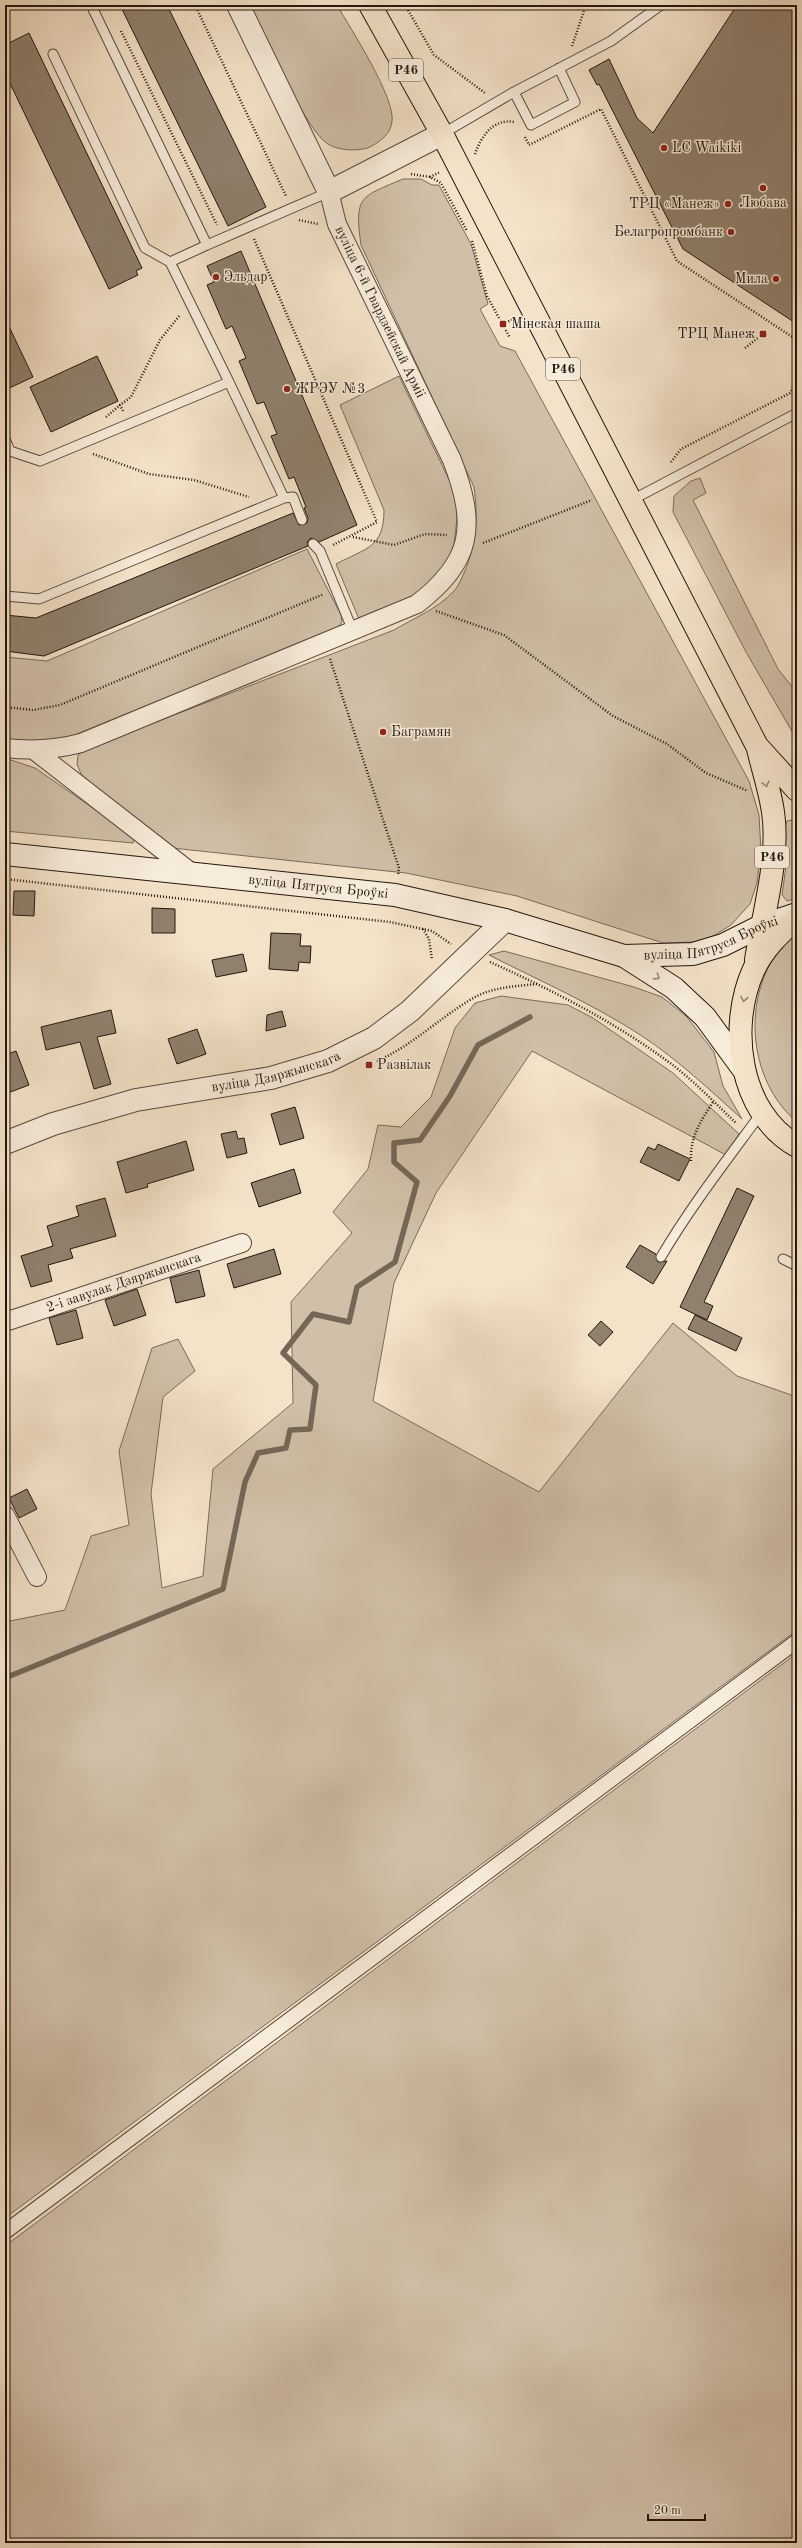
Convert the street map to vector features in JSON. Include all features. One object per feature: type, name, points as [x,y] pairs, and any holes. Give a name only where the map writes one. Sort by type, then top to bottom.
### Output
[{"type":"main road","name":"вуліца 6-й Гвардзейскай Арміі","points":[[238,5],[329,192]]},
{"type":"main road","name":"Р46","points":[[370,5],[442,134],[757,746],[773,812],[772,859],[754,968],[744,995],[740,1028],[743,1069],[753,1096],[762,1111],[770,1122],[797,1146]]},
{"type":"main road","points":[[329,192],[442,134]]},
{"type":"main road","name":"Р46","points":[[757,746],[797,790]]},
{"type":"main road","name":"вуліца Пятруся Броўкі","points":[[5,854],[395,895],[505,920],[624,956],[674,988],[705,1017],[743,1069]]},
{"type":"main road","name":"вуліца Пятруся Броўкі","points":[[624,956],[694,954],[723,945],[761,926],[797,914]]},
{"type":"main road","name":"Р46","points":[[754,968],[772,940],[797,918]]},
{"type":"main road","name":"вуліца Дзяржынскага","points":[[5,1143],[53,1124],[136,1100],[271,1078],[328,1062],[374,1038],[410,1011],[505,920]]},
{"type":"street","name":"вуліца 6-й Гвардзейскай Арміі","points":[[5,748],[35,751],[58,750],[82,743],[417,604],[436,589],[454,569],[463,546],[468,518],[463,489],[452,460],[337,224],[329,192]]},
{"type":"street","points":[[35,751],[192,874]]},
{"type":"street","name":"2-і завулак Дзяржынскага","points":[[5,1322],[242,1242]]},
{"type":"street","points":[[5,1515],[38,1577]]},
{"type":"street","points":[[5,2232],[797,1641]]},
{"type":"lane","points":[[90,5],[207,245]]},
{"type":"lane","points":[[442,134],[514,92],[611,41],[661,5]]},
{"type":"lane","points":[[53,54],[145,248],[170,262],[284,498]]},
{"type":"lane","points":[[514,92],[531,125],[575,102],[559,68]]},
{"type":"lane","points":[[170,262],[223,238],[292,210],[329,192]]},
{"type":"lane","points":[[5,439],[8,452],[40,461],[229,382]]},
{"type":"lane","points":[[630,501],[795,414]]},
{"type":"lane","points":[[5,596],[39,599],[284,498],[293,497],[302,520]]},
{"type":"lane","points":[[313,544],[320,551],[353,630]]},
{"type":"lane","points":[[661,1257],[686,1215],[731,1158],[762,1111]]},
{"type":"lane","points":[[783,1259],[797,1266]]},
{"type":"path","points":[[195,5],[297,220],[332,226],[337,224]]},
{"type":"path","points":[[406,5],[434,55],[483,90],[501,123]]},
{"type":"path","points":[[570,62],[572,40],[586,5]]},
{"type":"path","points":[[119,26],[223,238]]},
{"type":"path","points":[[523,134],[529,145],[600,109],[677,261],[797,340]]},
{"type":"path","points":[[430,177],[475,154],[478,142],[491,128],[506,121],[517,123]]},
{"type":"path","points":[[407,174],[430,177],[441,183],[473,242],[487,296],[510,338]]},
{"type":"path","points":[[249,228],[378,522],[352,537],[320,551]]},
{"type":"path","points":[[129,424],[120,405],[131,397],[160,340],[190,302]]},
{"type":"path","points":[[745,348],[763,334]]},
{"type":"path","points":[[665,466],[670,464],[681,449],[790,393],[797,380]]},
{"type":"path","points":[[73,447],[149,474],[194,480],[270,504]]},
{"type":"path","points":[[578,507],[592,500]]},
{"type":"path","points":[[5,707],[33,710],[60,705],[336,589]]},
{"type":"path","points":[[417,604],[504,635],[613,716],[667,744],[706,774],[756,794]]},
{"type":"path","points":[[325,642],[399,868],[390,922]]},
{"type":"path","points":[[423,929],[429,940],[433,958],[430,964]]},
{"type":"path","points":[[375,1062],[394,1054],[478,996],[505,988],[537,984]]},
{"type":"path","points":[[691,1161],[691,1145],[696,1131],[713,1102]]},
{"type":"shaded area","points":[[249,5],[337,5],[371,63],[387,97],[392,122],[385,136],[376,144],[368,148],[356,150],[338,148],[328,144],[308,120],[285,80]]},
{"type":"shaded area","points":[[403,179],[421,179],[432,185],[439,185],[471,244],[488,304],[480,309],[500,346],[515,351],[749,781],[759,815],[761,851],[757,883],[750,904],[731,925],[713,936],[693,942],[663,943],[517,896],[406,873],[172,848],[116,806],[81,774],[77,764],[78,755],[86,749],[394,630],[440,603],[455,590],[459,584],[470,558],[476,528],[474,487],[361,245],[359,217],[360,207],[363,200],[377,190]]},
{"type":"shaded area","points":[[399,376],[456,494],[457,518],[454,545],[447,563],[432,581],[415,595],[359,619],[336,564],[364,550],[377,540],[381,532],[384,510],[340,405]]},
{"type":"shaded area","points":[[700,478],[706,493],[693,500],[778,669],[797,693],[797,740],[746,652],[673,512],[674,496],[691,481]]},
{"type":"shaded area","points":[[307,549],[341,615],[342,622],[338,627],[67,738],[29,742],[5,739],[5,657],[47,661]]},
{"type":"shaded area","points":[[5,758],[35,768],[135,837],[133,843],[5,831]]},
{"type":"shaded area","points":[[792,820],[797,823],[797,898],[787,901],[782,895],[786,866],[785,826],[787,821]]},
{"type":"shaded area","points":[[797,932],[797,1122],[779,1102],[766,1079],[758,1054],[755,1027],[757,1000],[765,974],[778,951]]},
{"type":"shaded area","points":[[504,951],[634,987],[662,997],[686,1016],[714,1052],[723,1086],[742,1119],[681,1065],[642,1036],[586,1003],[489,955]]},
{"type":"shaded area","points":[[501,996],[568,1005],[593,1018],[673,1073],[739,1134],[726,1155],[532,1051],[436,1193],[394,1283],[373,1401],[539,1492],[673,1323],[737,1376],[797,1397],[797,1630],[5,2218],[5,1622],[65,1610],[91,1536],[129,1525],[119,1451],[152,1348],[178,1339],[195,1371],[163,1397],[151,1494],[162,1588],[203,1576],[213,1469],[293,1403],[291,1302],[352,1233],[333,1212],[368,1169],[378,1125],[401,1127],[431,1097],[455,1028],[475,1003]]},
{"type":"shaded area","points":[[797,1653],[797,2543],[5,2543],[5,2246]]},
{"type":"building","points":[[120,5],[167,5],[266,207],[228,226]]},
{"type":"building","name":"ТРЦ «Манеж»","points":[[737,5],[797,5],[797,324],[683,249],[599,84],[597,85],[589,70],[609,59],[637,118],[653,133]]},
{"type":"building","points":[[29,33],[142,268],[136,271],[138,275],[109,289],[5,73],[5,45]]},
{"type":"building","points":[[241,251],[357,525],[319,542],[311,538],[307,542],[308,546],[44,656],[5,651],[5,615],[36,618],[293,513],[299,525],[307,523],[308,518],[304,508],[306,507],[294,477],[289,479],[271,436],[277,434],[264,402],[257,404],[239,361],[246,358],[232,326],[226,329],[207,285],[214,282],[207,266]]},
{"type":"building","points":[[5,318],[33,377],[5,390]]},
{"type":"building","points":[[97,356],[118,401],[51,432],[30,387]]},
{"type":"building","points":[[14,891],[35,891],[34,916],[13,915]]},
{"type":"building","points":[[152,908],[175,909],[175,933],[152,933]]},
{"type":"building","points":[[271,933],[301,934],[300,946],[311,946],[310,963],[299,962],[298,971],[269,969]]},
{"type":"building","points":[[243,954],[247,971],[216,977],[212,960]]},
{"type":"building","points":[[111,1010],[116,1033],[97,1037],[111,1084],[94,1089],[80,1042],[46,1050],[41,1027]]},
{"type":"building","points":[[282,1011],[286,1026],[266,1031],[267,1015]]},
{"type":"building","points":[[197,1029],[206,1054],[177,1064],[168,1039]]},
{"type":"building","points":[[16,1051],[29,1085],[5,1094],[5,1055]]},
{"type":"building","points":[[295,1107],[304,1138],[280,1145],[271,1114]]},
{"type":"building","points":[[236,1131],[238,1139],[244,1138],[247,1153],[227,1158],[221,1134]]},
{"type":"building","points":[[186,1141],[194,1170],[147,1184],[148,1187],[126,1193],[117,1162]]},
{"type":"building","points":[[658,1144],[690,1159],[679,1181],[640,1162],[648,1147],[655,1150]]},
{"type":"building","points":[[294,1169],[301,1193],[259,1207],[251,1183]]},
{"type":"building","points":[[737,1188],[754,1196],[704,1302],[713,1306],[707,1320],[680,1307]]},
{"type":"building","points":[[105,1198],[116,1236],[70,1249],[73,1258],[48,1265],[52,1281],[31,1287],[21,1256],[53,1246],[47,1226],[79,1216],[76,1206]]},
{"type":"building","points":[[640,1245],[656,1254],[658,1262],[667,1261],[653,1284],[626,1267]]},
{"type":"building","points":[[274,1249],[281,1274],[234,1288],[227,1264]]},
{"type":"building","points":[[199,1270],[205,1296],[176,1303],[170,1278]]},
{"type":"building","points":[[137,1289],[146,1315],[114,1326],[105,1300]]},
{"type":"building","points":[[76,1310],[83,1338],[57,1345],[49,1318]]},
{"type":"building","points":[[695,1315],[742,1338],[736,1351],[688,1329]]},
{"type":"building","points":[[601,1321],[613,1332],[600,1346],[588,1335]]},
{"type":"building","points":[[27,1489],[37,1509],[19,1518],[9,1498]]},
{"type":"waterway","points":[[5,1678],[223,1589],[245,1482],[258,1453],[286,1448],[290,1430],[310,1429],[316,1385],[283,1353],[313,1314],[349,1322],[357,1287],[395,1262],[417,1182],[394,1162],[394,1143],[420,1140],[450,1096],[478,1045],[530,1017]]},
{"type":"place","name":"LC Waikiki","points":[[664,148]]},
{"type":"place","name":"Любава","points":[[763,188]]},
{"type":"place","name":"ТРЦ «Манеж»","points":[[728,204]]},
{"type":"place","name":"Белагропромбанк","points":[[731,232]]},
{"type":"place","name":"Эльдар","points":[[216,277]]},
{"type":"place","name":"Мила","points":[[776,279]]},
{"type":"place","name":"Мінская шаша","points":[[503,324]]},
{"type":"place","name":"ТРЦ Манеж","points":[[763,334]]},
{"type":"place","name":"ЖРЭУ №3","points":[[287,389]]},
{"type":"place","name":"Баграмян","points":[[383,732]]},
{"type":"place","name":"Развілак","points":[[369,1065]]}]
